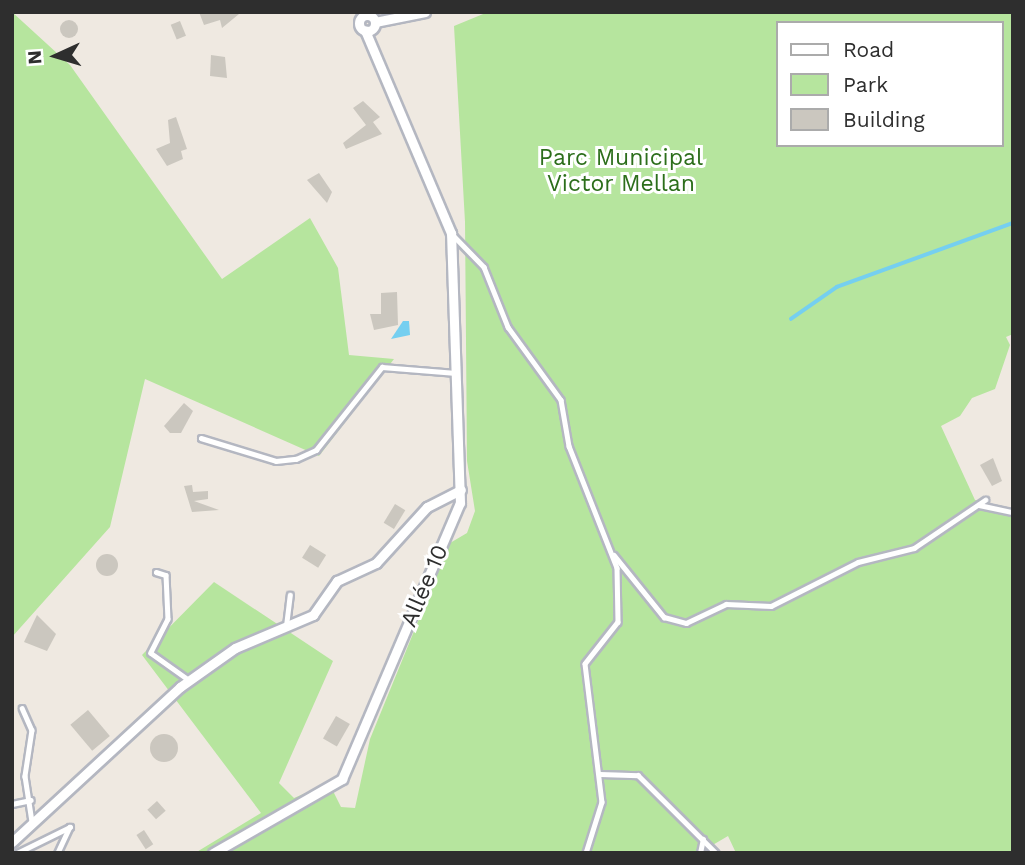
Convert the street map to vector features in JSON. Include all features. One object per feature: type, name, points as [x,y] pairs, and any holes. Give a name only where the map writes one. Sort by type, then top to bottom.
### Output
[{"type":"street","points":[[365,30],[375,22],[425,12]]},
{"type":"street","points":[[360,15],[375,22]]},
{"type":"street","points":[[360,15],[451,233]]},
{"type":"street","name":"Allée 10","points":[[213,853],[334,787],[350,768],[425,577],[457,516],[461,490],[451,233]]},
{"type":"street","points":[[12,842],[189,680],[235,648],[313,615],[337,582],[385,556],[427,507],[461,490]]},
{"type":"lane","points":[[451,233],[484,267],[508,327],[561,401],[569,446],[612,551],[663,617],[686,623],[726,604],[771,606],[858,562],[914,548],[985,500]]},
{"type":"lane","points":[[201,438],[276,461],[296,459],[316,450],[382,367],[457,373]]},
{"type":"lane","points":[[978,505],[1013,512]]},
{"type":"lane","points":[[586,853],[601,814],[600,774],[585,664],[618,622],[612,551]]},
{"type":"lane","points":[[156,572],[166,575],[168,619],[151,653],[189,680]]},
{"type":"lane","points":[[286,627],[290,595]]},
{"type":"lane","points":[[22,708],[32,730],[25,776],[31,800],[32,823]]},
{"type":"lane","points":[[600,774],[638,775],[716,853]]},
{"type":"lane","points":[[12,804],[31,800]]},
{"type":"lane","points":[[17,853],[70,827],[58,853]]},
{"type":"lane","points":[[700,853],[703,839]]},
{"type":"green space","points":[[12,12],[70,65],[222,279],[310,218],[338,268],[349,355],[394,359],[319,456],[145,379],[110,527],[12,637]]},
{"type":"green space","name":"Parc Municipal Victor Mellan","points":[[488,12],[1013,12],[1013,334],[1006,337],[1010,345],[995,389],[972,398],[960,416],[941,426],[975,500],[1013,510],[1013,853],[736,853],[728,836],[699,853],[195,853],[261,813],[142,655],[214,582],[333,661],[279,783],[294,798],[329,783],[341,807],[355,808],[370,739],[450,543],[467,533],[475,511],[467,461],[465,222],[454,26]]},
{"type":"water","points":[[403,321],[409,321],[410,335],[391,339]]},
{"type":"building","points":[[199,12],[239,14],[222,28],[220,20],[204,25]]},
{"type":"building","points":[[65,20],[73,20],[78,29],[76,36],[65,38],[60,33],[60,25]]},
{"type":"building","points":[[180,21],[186,36],[177,40],[171,25]]},
{"type":"building","points":[[211,55],[225,57],[227,78],[210,76]]},
{"type":"building","points":[[363,101],[380,117],[373,122],[382,134],[346,149],[343,143],[366,125],[353,108]]},
{"type":"building","points":[[176,117],[187,149],[181,151],[183,159],[167,166],[156,149],[170,143],[168,120]]},
{"type":"building","points":[[319,173],[332,192],[327,203],[307,180]]},
{"type":"building","points":[[397,292],[398,325],[374,330],[370,314],[381,314],[381,293]]},
{"type":"building","points":[[184,403],[193,411],[181,433],[170,433],[164,426]]},
{"type":"building","points":[[993,458],[1002,481],[992,486],[980,465]]},
{"type":"building","points":[[192,485],[193,492],[208,491],[208,499],[194,501],[219,510],[192,512],[184,486]]},
{"type":"building","points":[[395,504],[405,510],[394,529],[384,523]]},
{"type":"building","points":[[310,545],[326,555],[318,568],[302,558]]},
{"type":"building","points":[[103,554],[111,554],[118,561],[118,569],[111,576],[103,576],[96,569],[96,561]]},
{"type":"building","points":[[37,615],[56,634],[47,651],[24,642]]},
{"type":"building","points":[[88,710],[110,736],[92,751],[70,725]]},
{"type":"building","points":[[336,716],[350,724],[337,747],[323,739]]},
{"type":"building","points":[[164,734],[174,738],[178,748],[174,758],[164,762],[154,758],[150,748],[154,738]]},
{"type":"building","points":[[157,801],[166,811],[156,819],[147,810]]},
{"type":"building","points":[[144,830],[153,844],[146,849],[136,835]]},
{"type":"waterway","points":[[791,319],[837,287],[1013,223]]}]
